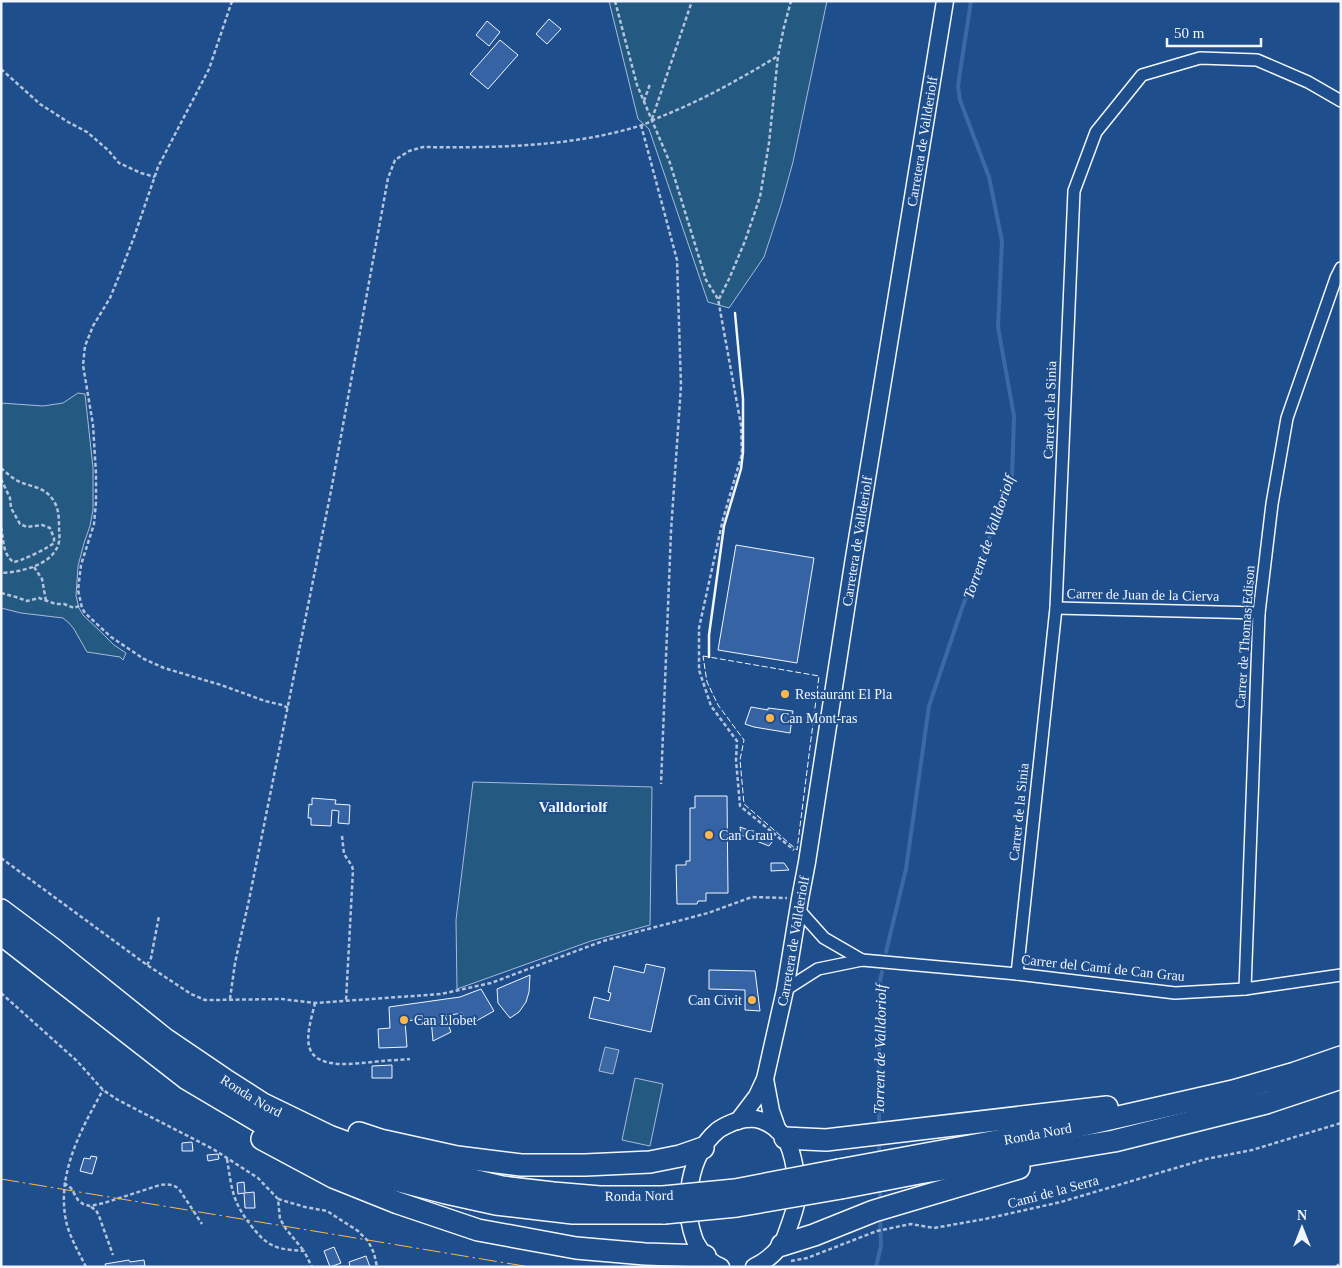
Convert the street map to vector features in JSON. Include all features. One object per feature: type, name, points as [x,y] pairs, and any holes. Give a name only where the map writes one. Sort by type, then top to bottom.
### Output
[{"type":"highway","name":"Ronda Nord","points":[[1,910],[165,1039],[224,1080],[263,1104],[329,1136],[402,1163],[502,1188],[664,1205]]},
{"type":"highway","name":"Ronda Nord","points":[[1,934],[187,1079],[270,1128],[333,1157],[384,1176],[496,1204],[573,1213],[664,1205],[735,1190],[919,1173],[1114,1141],[1266,1103],[1341,1078]]},
{"type":"highway","name":"Ronda Nord","points":[[840,1179],[1232,1090],[1341,1057]]},
{"type":"highway","points":[[187,1079],[203,1100],[264,1140],[333,1177],[398,1203],[478,1230],[576,1248],[714,1263]]},
{"type":"highway","points":[[224,1080],[263,1093],[300,1111],[380,1140],[457,1157],[521,1165],[585,1165],[650,1162],[680,1156],[703,1148]]},
{"type":"highway","points":[[781,1134],[826,1140],[1098,1108],[1156,1099],[1196,1098]]},
{"type":"highway","points":[[776,1251],[874,1211],[1114,1141]]},
{"type":"street","name":"Carretera de Vallderiolf","points":[[738,1121],[757,1096],[765,1079],[785,990],[945,1]]},
{"type":"street","name":"Carrer de la Sinia","points":[[1017,974],[1056,608],[1074,191],[1096,132],[1142,75],[1200,58],[1257,60],[1308,82],[1341,101]]},
{"type":"street","name":"Carrer de Thomas Edison","points":[[1245,989],[1259,613],[1272,504],[1287,418],[1341,268]]},
{"type":"street","name":"Carrer de Juan de la Cierva","points":[[1056,608],[1259,613]]},
{"type":"street","name":"Carrer del Camí de Can Grau","points":[[799,904],[824,938],[862,960]]},
{"type":"street","name":"Carrer del Camí de Can Grau","points":[[785,990],[818,969],[862,960],[1017,974],[1175,993],[1245,989],[1341,975]]},
{"type":"street","name":"Carretera de Vallderiolf","points":[[765,1079],[771,1111],[793,1156],[797,1187],[794,1211],[776,1251]]},
{"type":"street","points":[[714,1263],[694,1240],[689,1222],[689,1187],[694,1168],[703,1148],[717,1131],[732,1122],[744,1119],[756,1119],[773,1126],[781,1134]]},
{"type":"street","points":[[754,1267],[776,1251]]},
{"type":"path","points":[[232,1],[209,69],[167,150],[110,298],[85,346],[83,365],[93,425],[97,487],[94,524],[79,574],[78,590],[85,614],[111,637],[148,662],[288,708]]},
{"type":"path","points":[[614,1],[637,85],[670,163],[706,280],[718,299],[741,425],[742,454],[723,519],[700,628],[699,670],[711,706],[737,741],[736,760],[740,806],[791,845],[807,862]]},
{"type":"path","points":[[652,120],[692,1]]},
{"type":"path","points":[[718,299],[730,279],[760,197],[769,143],[778,56],[791,1]]},
{"type":"path","points":[[230,999],[234,963],[249,900],[331,491],[388,178],[395,160],[409,151],[423,147],[513,146],[570,140],[617,132],[641,125],[720,90],[778,56]]},
{"type":"path","points":[[1,69],[40,104],[87,132],[108,150],[119,163],[155,177]]},
{"type":"path","points":[[644,102],[650,84]]},
{"type":"path","points":[[641,125],[677,260],[681,386],[670,531],[661,784]]},
{"type":"path","points":[[1,468],[18,481],[47,492],[54,500],[59,511],[59,541],[53,554],[40,565],[1,573]]},
{"type":"path","points":[[1,480],[20,524],[27,527],[42,525],[50,528],[54,543],[45,550],[13,562],[4,551],[1,527]]},
{"type":"path","points":[[34,567],[42,579],[46,601]]},
{"type":"path","points":[[1,593],[16,596],[27,601],[39,598],[74,608],[81,605]]},
{"type":"path","points":[[342,836],[344,854],[353,870],[346,1001]]},
{"type":"path","points":[[1,858],[147,965],[198,998],[214,1000],[282,999],[315,1003],[441,994],[491,983],[604,941],[708,913],[752,897],[799,904]]},
{"type":"path","points":[[147,965],[151,958],[159,916]]},
{"type":"path","points":[[1,993],[77,1062],[103,1090],[118,1100],[213,1149],[258,1178],[278,1199],[296,1205],[327,1211],[358,1231],[368,1241],[374,1253],[377,1267]]},
{"type":"path","points":[[315,1003],[310,1020],[308,1040],[309,1048],[314,1056],[333,1064],[410,1059]]},
{"type":"path","points":[[86,1267],[72,1239],[68,1226],[64,1204],[64,1183],[75,1147],[103,1090]]},
{"type":"path","name":"Camí de la Serra","points":[[776,1251],[786,1262],[807,1258],[877,1230],[910,1224],[934,1228],[985,1220],[1051,1204],[1206,1159],[1252,1150],[1341,1123]]},
{"type":"path","points":[[227,1159],[236,1203],[244,1217],[261,1238],[276,1247],[304,1251]]},
{"type":"path","points":[[64,1183],[71,1188],[78,1200],[96,1210],[113,1255]]},
{"type":"path","points":[[90,1206],[169,1184],[179,1189],[202,1224]]},
{"type":"path","points":[[278,1199],[280,1219],[304,1251],[312,1267]]},
{"type":"path","points":[[1336,1267],[1341,1262]]},
{"type":"shaded area","points":[[609,1],[827,1],[793,162],[781,205],[764,257],[729,308],[708,302],[649,129],[638,119]]},
{"type":"shaded area","points":[[78,393],[85,394],[93,468],[93,510],[78,566],[76,596],[83,615],[114,645],[126,653],[123,660],[120,657],[87,652],[74,629],[63,618],[21,613],[1,608],[1,403],[43,406],[63,403]]},
{"type":"shaded area","points":[[473,782],[652,787],[650,925],[591,941],[457,989],[456,920]]},
{"type":"shaded area","points":[[605,1047],[619,1050],[613,1074],[599,1071]]},
{"type":"shaded area","points":[[635,1078],[663,1084],[650,1146],[622,1140]]},
{"type":"building","points":[[549,19],[561,29],[547,44],[536,34]]},
{"type":"building","points":[[487,21],[500,32],[489,46],[476,35]]},
{"type":"building","points":[[500,40],[518,55],[488,89],[470,74]]},
{"type":"building","points":[[736,545],[814,558],[797,663],[718,650]]},
{"type":"building","name":"Can Mont-ras","points":[[751,707],[793,711],[790,733],[745,724]]},
{"type":"building","name":"Can Grau","points":[[695,796],[727,796],[728,893],[706,893],[706,901],[698,901],[697,904],[677,904],[676,865],[686,865],[686,861],[690,861],[690,808],[695,808]]},
{"type":"building","points":[[312,798],[336,800],[335,804],[350,805],[349,824],[338,823],[339,811],[332,810],[331,826],[311,825],[311,818],[308,818],[309,804],[312,805]]},
{"type":"building","points":[[740,827],[770,838],[772,842],[769,846],[741,835]]},
{"type":"building","points":[[771,863],[784,863],[789,870],[771,871]]},
{"type":"building","points":[[646,964],[665,968],[651,1032],[589,1018],[594,997],[609,1001],[611,993],[608,992],[614,966],[644,973]]},
{"type":"building","name":"Can Civit","points":[[709,970],[755,971],[760,1011],[745,1010],[745,990],[709,989]]},
{"type":"building","points":[[530,975],[529,992],[526,1002],[519,1012],[510,1018],[498,1003],[497,989]]},
{"type":"building","name":"Can Llobet","points":[[481,989],[494,1011],[469,1025],[462,1013],[445,1016],[451,1032],[433,1041],[431,1018],[405,1021],[407,1047],[379,1048],[378,1029],[390,1028],[389,1007],[460,997]]},
{"type":"building","points":[[392,1065],[392,1078],[372,1078],[372,1066]]},
{"type":"building","points":[[192,1142],[193,1151],[182,1151],[182,1143]]},
{"type":"building","points":[[218,1154],[219,1159],[208,1161],[207,1155]]},
{"type":"building","points":[[91,1156],[97,1157],[92,1174],[80,1171],[84,1158],[90,1159]]},
{"type":"building","points":[[244,1182],[245,1193],[254,1192],[255,1208],[245,1208],[244,1193],[238,1194],[237,1183]]},
{"type":"building","points":[[334,1247],[341,1263],[330,1267],[324,1251]]},
{"type":"building","points":[[366,1256],[370,1267],[350,1267],[349,1262]]},
{"type":"building","points":[[129,1260],[130,1262],[144,1260],[145,1266],[106,1267],[105,1264]]},
{"type":"waterway","name":"Torrent de Valldoriolf","points":[[886,952],[906,869],[929,706],[962,608],[1012,479],[1014,416],[998,327],[1002,241],[989,177],[960,100],[958,87],[971,1]]},
{"type":"waterway","name":"Torrent de Valldoriolf","points":[[879,1126],[879,985],[882,972]]},
{"type":"waterway","name":"Torrent de Valldoriolf","points":[[879,1141],[879,1151]]},
{"type":"waterway","name":"Torrent de Valldoriolf","points":[[880,1193],[880,1201]]},
{"type":"waterway","name":"Torrent de Valldoriolf","points":[[876,1267],[881,1246],[880,1217]]},
{"type":"fence","points":[[703,656],[819,676],[797,850],[744,804],[740,760],[744,740],[718,705],[707,682],[703,656]]},
{"type":"wall","points":[[709,657],[709,635],[724,526],[741,469],[743,452],[743,399],[735,313]]},
{"type":"power","points":[[1,1179],[530,1267]]},
{"type":"place","name":"Restaurant El Pla","points":[[785,694]]},
{"type":"place","name":"Can Mont-ras","points":[[770,718]]},
{"type":"place","name":"Can Grau","points":[[709,835]]},
{"type":"place","name":"Can Civit","points":[[752,1000]]},
{"type":"place","name":"Can Llobet","points":[[404,1020]]},
{"type":"district","name":"Valldoriolf","points":[[573,807]]}]
